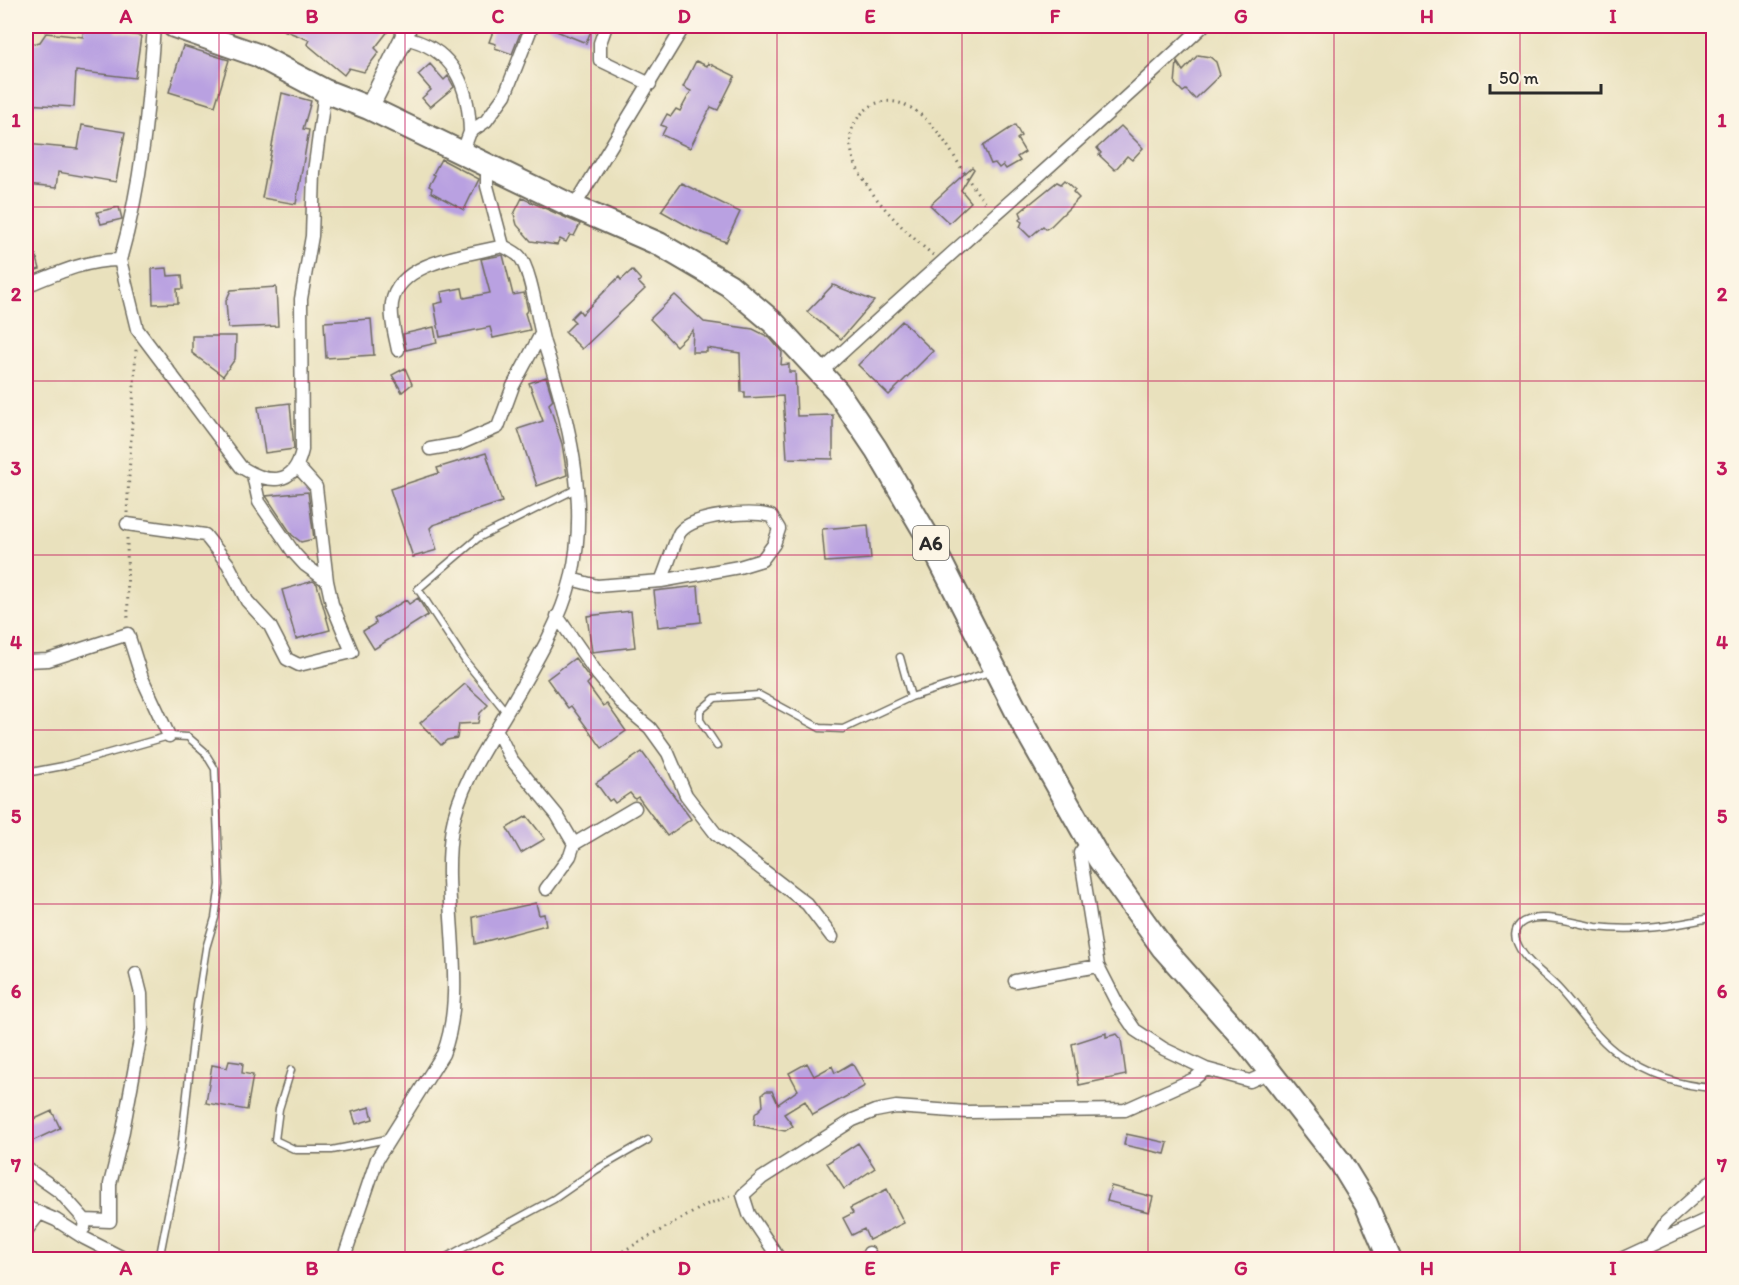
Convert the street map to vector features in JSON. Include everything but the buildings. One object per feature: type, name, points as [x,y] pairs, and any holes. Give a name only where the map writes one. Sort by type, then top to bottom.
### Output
[{"type":"highway","name":"A6","points":[[174,26],[257,55],[325,91],[466,142],[487,164],[574,207],[659,244],[729,285],[767,316],[821,372],[856,419],[899,487],[929,538],[995,671],[1088,842],[1163,948],[1270,1072],[1341,1163],[1365,1204],[1390,1260]]},
{"type":"street","points":[[154,26],[146,143],[134,207],[120,260],[137,329],[241,467],[263,478],[278,479],[290,475],[298,467],[302,450],[301,299],[312,236],[314,172],[325,91]]},
{"type":"street","points":[[466,142],[486,121],[505,95],[532,26]]},
{"type":"street","points":[[606,26],[600,43],[600,60],[650,84]]},
{"type":"street","points":[[574,207],[684,26]]},
{"type":"street","points":[[821,372],[995,212],[1089,133],[1203,26]]},
{"type":"street","points":[[369,108],[406,32],[445,58],[462,81],[470,104],[466,142]]},
{"type":"street","points":[[343,1260],[377,1159],[387,1139],[443,1054],[450,1037],[453,968],[448,863],[452,827],[460,795],[507,713],[557,616],[571,579],[578,525],[573,458],[558,385],[541,334],[528,279],[519,256],[503,246],[487,186],[487,164]]},
{"type":"street","points":[[398,350],[393,300],[410,274],[433,263],[503,246]]},
{"type":"street","points":[[26,286],[66,270],[108,260],[120,260]]},
{"type":"street","points":[[430,449],[459,444],[498,427],[513,386],[541,334]]},
{"type":"street","points":[[127,524],[205,535],[228,564],[247,601],[270,626],[287,659],[299,665],[352,652],[332,604],[327,581],[316,487],[298,467]]},
{"type":"street","points":[[253,475],[259,502],[294,553],[305,565],[327,581]]},
{"type":"street","points":[[571,579],[597,586],[661,581],[739,567],[762,560],[774,544],[779,529],[771,516],[758,513],[701,519],[689,524],[679,533],[671,560],[661,581]]},
{"type":"street","points":[[557,616],[598,675],[625,707],[650,729],[668,753],[686,795],[716,834],[807,904],[832,937]]},
{"type":"street","points":[[26,661],[48,660],[128,634],[142,678],[169,736]]},
{"type":"street","points":[[496,731],[511,759],[558,814],[574,844]]},
{"type":"street","points":[[546,889],[570,856],[574,844],[635,808]]},
{"type":"street","points":[[1088,842],[1080,853],[1098,966],[1135,1030],[1164,1048],[1206,1069],[1250,1081],[1270,1072]]},
{"type":"street","points":[[1015,981],[1098,966]]},
{"type":"street","points":[[85,1220],[110,1221],[110,1184],[122,1136],[142,1029],[141,994],[136,974]]},
{"type":"street","points":[[780,1260],[750,1214],[743,1195],[762,1178],[853,1120],[875,1111],[897,1107],[967,1112],[1125,1110],[1194,1079],[1206,1069]]},
{"type":"street","points":[[26,1168],[60,1192],[85,1220],[84,1238]]},
{"type":"street","points":[[1652,1243],[1666,1222],[1713,1179]]},
{"type":"street","points":[[26,1207],[56,1220],[84,1238],[128,1260]]},
{"type":"street","points":[[26,1231],[39,1214]]},
{"type":"street","points":[[1619,1260],[1713,1216]]},
{"type":"lane","points":[[507,713],[466,662],[418,589],[478,538],[576,489]]},
{"type":"lane","points":[[900,657],[911,697]]},
{"type":"lane","points":[[717,746],[700,720],[700,711],[715,698],[759,695],[820,728],[831,730],[856,725],[911,697],[995,671]]},
{"type":"lane","points":[[26,773],[169,736],[188,737],[204,751],[215,769],[220,885],[199,993],[181,1148],[159,1260]]},
{"type":"lane","points":[[1713,917],[1662,929],[1629,930],[1556,919],[1527,919],[1520,925],[1515,937],[1517,944],[1530,962],[1557,986],[1609,1047],[1668,1081],[1713,1088]]},
{"type":"lane","points":[[291,1070],[279,1109],[275,1140],[296,1150],[332,1150],[387,1139]]},
{"type":"lane","points":[[441,1260],[554,1199],[596,1170],[648,1140]]},
{"type":"path","points":[[941,261],[900,228],[855,166],[851,144],[854,125],[867,108],[881,101],[897,102],[912,108],[945,143],[974,190],[995,212]]},
{"type":"path","points":[[128,634],[127,524],[137,329]]},
{"type":"path","points":[[607,1260],[708,1204],[726,1196],[743,1195]]}]
